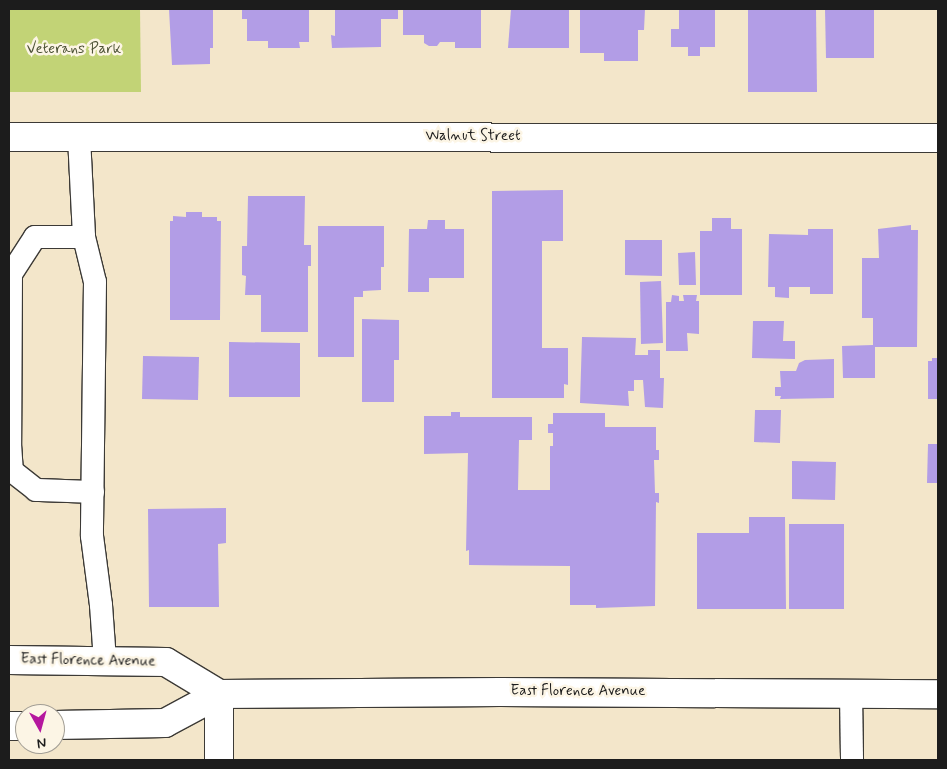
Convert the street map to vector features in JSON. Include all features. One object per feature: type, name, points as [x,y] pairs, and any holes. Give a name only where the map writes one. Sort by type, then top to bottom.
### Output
[{"type":"main road","name":"Walnut Street","points":[[9,137],[938,138]]},
{"type":"main road","name":"East Florence Avenue","points":[[9,660],[166,662],[219,694]]},
{"type":"main road","name":"East Florence Avenue","points":[[65,725],[165,723],[219,694],[519,692],[938,694]]},
{"type":"main road","points":[[219,694],[219,760]]},
{"type":"lane","points":[[78,137],[84,237],[95,282],[92,536],[101,604],[105,661]]},
{"type":"lane","points":[[84,237],[35,237],[11,274],[9,444],[12,471],[36,490],[93,492]]},
{"type":"lane","points":[[851,694],[852,760]]},
{"type":"green space","name":"Veterans Park","points":[[9,9],[140,9],[141,92],[9,92]]},
{"type":"building","points":[[169,9],[213,9],[213,48],[210,48],[210,64],[172,65]]},
{"type":"building","points":[[242,9],[309,9],[309,42],[299,42],[300,48],[268,48],[268,41],[247,41],[247,19],[242,19]]},
{"type":"building","points":[[335,9],[398,9],[398,19],[381,19],[381,47],[332,48],[331,35],[335,36]]},
{"type":"building","points":[[403,9],[481,9],[481,48],[455,48],[455,42],[440,42],[437,46],[429,46],[424,43],[424,35],[403,35]]},
{"type":"building","points":[[511,9],[569,9],[569,48],[508,48]]},
{"type":"building","points":[[580,9],[645,9],[644,30],[638,30],[638,61],[604,61],[604,53],[580,53]]},
{"type":"building","points":[[679,9],[715,9],[715,47],[700,47],[700,56],[688,56],[688,47],[671,47],[671,29],[679,29]]},
{"type":"building","points":[[748,9],[816,9],[817,92],[748,92]]},
{"type":"building","points":[[825,9],[874,9],[874,58],[826,58]]},
{"type":"building","points":[[563,190],[563,241],[542,241],[542,348],[568,348],[568,385],[564,384],[564,398],[492,398],[492,191]]},
{"type":"building","points":[[248,196],[305,196],[304,245],[311,245],[311,266],[308,266],[308,332],[261,332],[261,295],[245,295],[246,276],[242,275],[242,246],[247,246]]},
{"type":"building","points":[[186,212],[202,212],[202,217],[217,217],[217,221],[221,221],[220,320],[170,320],[170,221],[173,221],[173,216],[186,217]]},
{"type":"building","points":[[712,218],[731,218],[731,229],[742,229],[742,295],[700,295],[700,231],[712,231]]},
{"type":"building","points":[[428,220],[445,220],[445,229],[464,229],[464,278],[429,278],[429,292],[408,292],[409,229],[427,229]]},
{"type":"building","points":[[911,225],[911,230],[918,230],[917,347],[875,347],[875,378],[843,378],[842,346],[873,345],[873,318],[862,318],[862,258],[879,258],[878,229]]},
{"type":"building","points":[[318,226],[384,226],[384,267],[381,267],[381,290],[363,291],[363,297],[354,297],[354,357],[318,357]]},
{"type":"building","points":[[808,229],[833,229],[833,294],[810,294],[810,287],[789,287],[789,298],[775,297],[775,287],[768,287],[769,234],[808,235]]},
{"type":"building","points":[[625,240],[662,240],[662,276],[625,275]]},
{"type":"building","points":[[695,252],[696,285],[679,285],[678,253]]},
{"type":"building","points":[[661,281],[663,343],[641,344],[640,282]]},
{"type":"building","points":[[672,295],[679,296],[679,301],[684,301],[683,295],[697,295],[696,301],[699,301],[699,334],[687,333],[688,351],[666,351],[666,302],[671,302]]},
{"type":"building","points":[[362,319],[399,320],[399,360],[394,360],[394,402],[362,402]]},
{"type":"building","points":[[753,321],[784,321],[783,341],[795,341],[795,359],[752,358]]},
{"type":"building","points":[[582,337],[636,338],[635,355],[648,355],[648,350],[660,350],[660,378],[664,378],[663,408],[645,407],[643,380],[634,380],[634,391],[628,391],[629,406],[580,403]]},
{"type":"building","points":[[229,342],[300,343],[300,397],[229,397]]},
{"type":"building","points":[[143,356],[199,357],[198,400],[142,399]]},
{"type":"building","points":[[932,358],[938,358],[938,399],[928,399],[928,361],[932,361]]},
{"type":"building","points":[[834,359],[834,398],[780,399],[781,396],[775,396],[775,387],[781,387],[780,371],[796,371],[799,363],[805,360]]},
{"type":"building","points":[[755,410],[781,410],[780,443],[754,442]]},
{"type":"building","points":[[451,412],[460,412],[460,417],[532,417],[532,440],[519,440],[518,490],[550,490],[550,446],[553,446],[553,433],[548,433],[548,424],[553,424],[553,413],[605,413],[605,427],[656,427],[656,450],[659,450],[659,460],[654,460],[655,493],[659,493],[659,503],[656,502],[655,606],[596,608],[596,605],[570,605],[570,566],[469,565],[469,550],[466,551],[468,453],[424,454],[424,416],[451,416]]},
{"type":"building","points":[[928,444],[938,444],[938,483],[927,483]]},
{"type":"building","points":[[792,461],[836,462],[835,500],[792,499]]},
{"type":"building","points":[[226,508],[226,543],[218,544],[219,607],[149,607],[148,509]]},
{"type":"building","points":[[749,517],[785,517],[786,609],[697,609],[697,533],[749,533]]},
{"type":"building","points":[[789,524],[844,524],[844,609],[789,609]]}]
